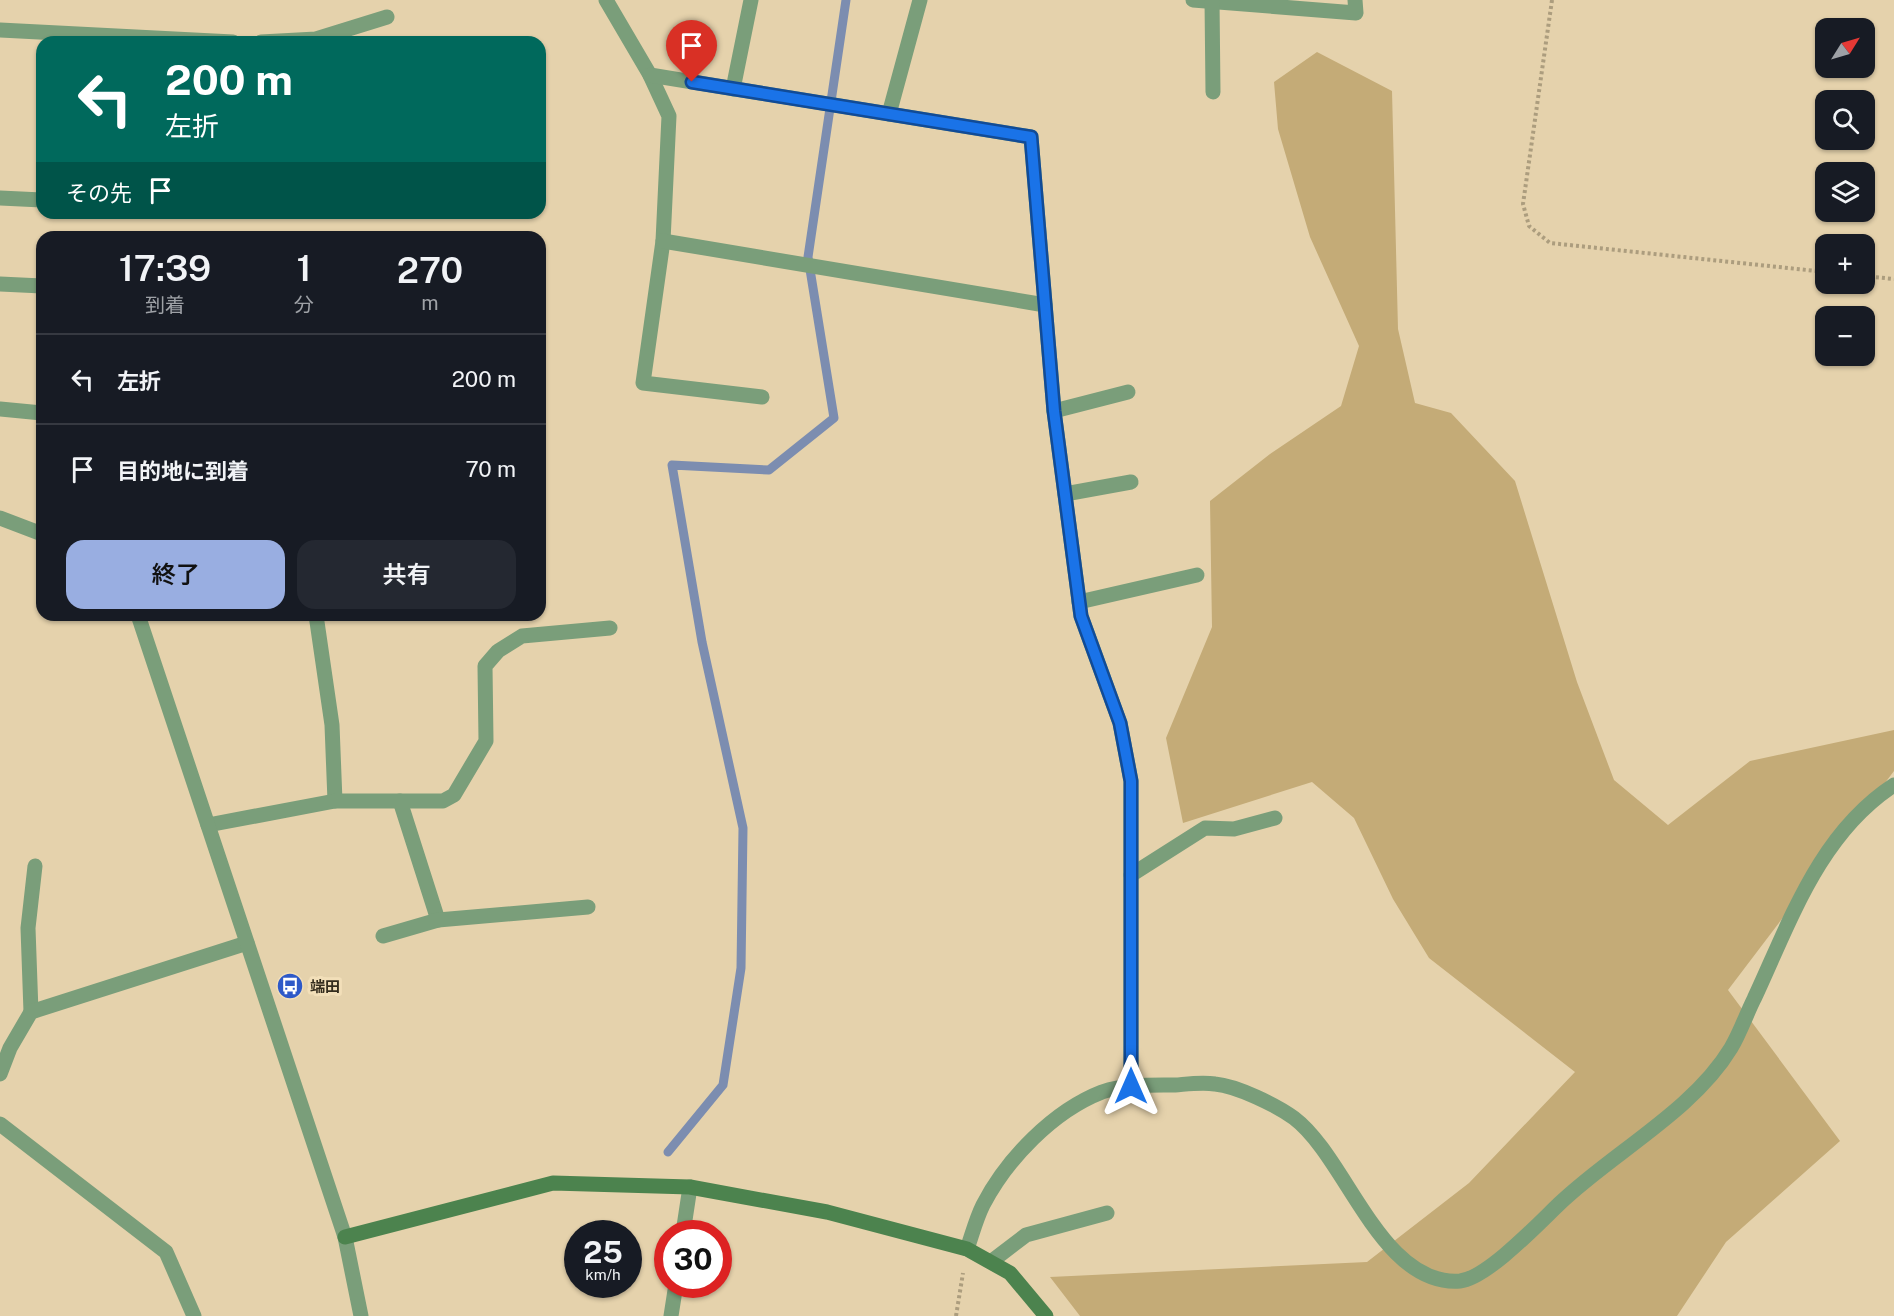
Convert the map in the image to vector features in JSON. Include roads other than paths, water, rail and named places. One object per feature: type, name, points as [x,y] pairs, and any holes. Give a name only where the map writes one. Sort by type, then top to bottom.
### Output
[{"type":"street","points":[[606,0],[650,75],[669,116],[663,241],[644,383],[762,397]]},
{"type":"street","points":[[733,88],[751,0]]},
{"type":"street","points":[[889,114],[920,0]]},
{"type":"street","points":[[1193,0],[1356,13],[1355,0]]},
{"type":"street","points":[[1212,1],[1213,93]]},
{"type":"street","points":[[326,36],[387,17]]},
{"type":"street","points":[[0,30],[116,36]]},
{"type":"street","points":[[650,75],[1031,137],[1054,411],[1081,616],[1120,723],[1131,781],[1131,1086]]},
{"type":"street","points":[[0,198],[36,200]]},
{"type":"street","points":[[663,241],[1045,305]]},
{"type":"street","points":[[0,284],[36,286]]},
{"type":"street","points":[[1054,411],[1128,392]]},
{"type":"street","points":[[0,409],[36,412]]},
{"type":"street","points":[[1065,494],[1131,482]]},
{"type":"street","points":[[0,518],[36,532]]},
{"type":"street","points":[[1079,602],[1197,575]]},
{"type":"street","points":[[140,621],[345,1238],[361,1316]]},
{"type":"street","points":[[317,621],[332,725],[335,801]]},
{"type":"street","points":[[208,825],[335,801],[443,801],[454,795],[486,741],[485,666],[498,651],[522,636],[609,628]]},
{"type":"street","points":[[967,1249],[983,1206],[1007,1168],[1038,1135],[1072,1107],[1103,1092],[1131,1086],[1217,1084],[1260,1099],[1295,1119],[1334,1164],[1352,1195],[1398,1254],[1418,1270],[1438,1278],[1462,1281],[1484,1269],[1513,1248],[1569,1194],[1691,1096],[1731,1048],[1818,864],[1844,828],[1877,796],[1894,785]]},
{"type":"street","points":[[400,801],[438,920]]},
{"type":"street","points":[[1131,875],[1205,828],[1234,829],[1275,818]]},
{"type":"street","points":[[0,1074],[10,1048],[31,1012],[28,928],[35,866]]},
{"type":"street","points":[[383,936],[438,920],[588,907]]},
{"type":"street","points":[[31,1012],[248,943]]},
{"type":"street","points":[[0,1124],[166,1252],[194,1316]]},
{"type":"street","points":[[345,1238],[553,1183],[690,1187],[827,1212],[967,1249],[1010,1273],[1046,1316]]},
{"type":"street","points":[[685,1220],[690,1187]]},
{"type":"street","points":[[992,1261],[1026,1235],[1107,1213]]},
{"type":"street","points":[[671,1316],[674,1298]]},
{"type":"waterway","points":[[668,1152],[723,1085],[741,968],[743,828],[702,642],[672,465],[769,470],[834,418],[808,257],[846,0]]},
{"type":"place","name":"端田","points":[[290,986]]}]
